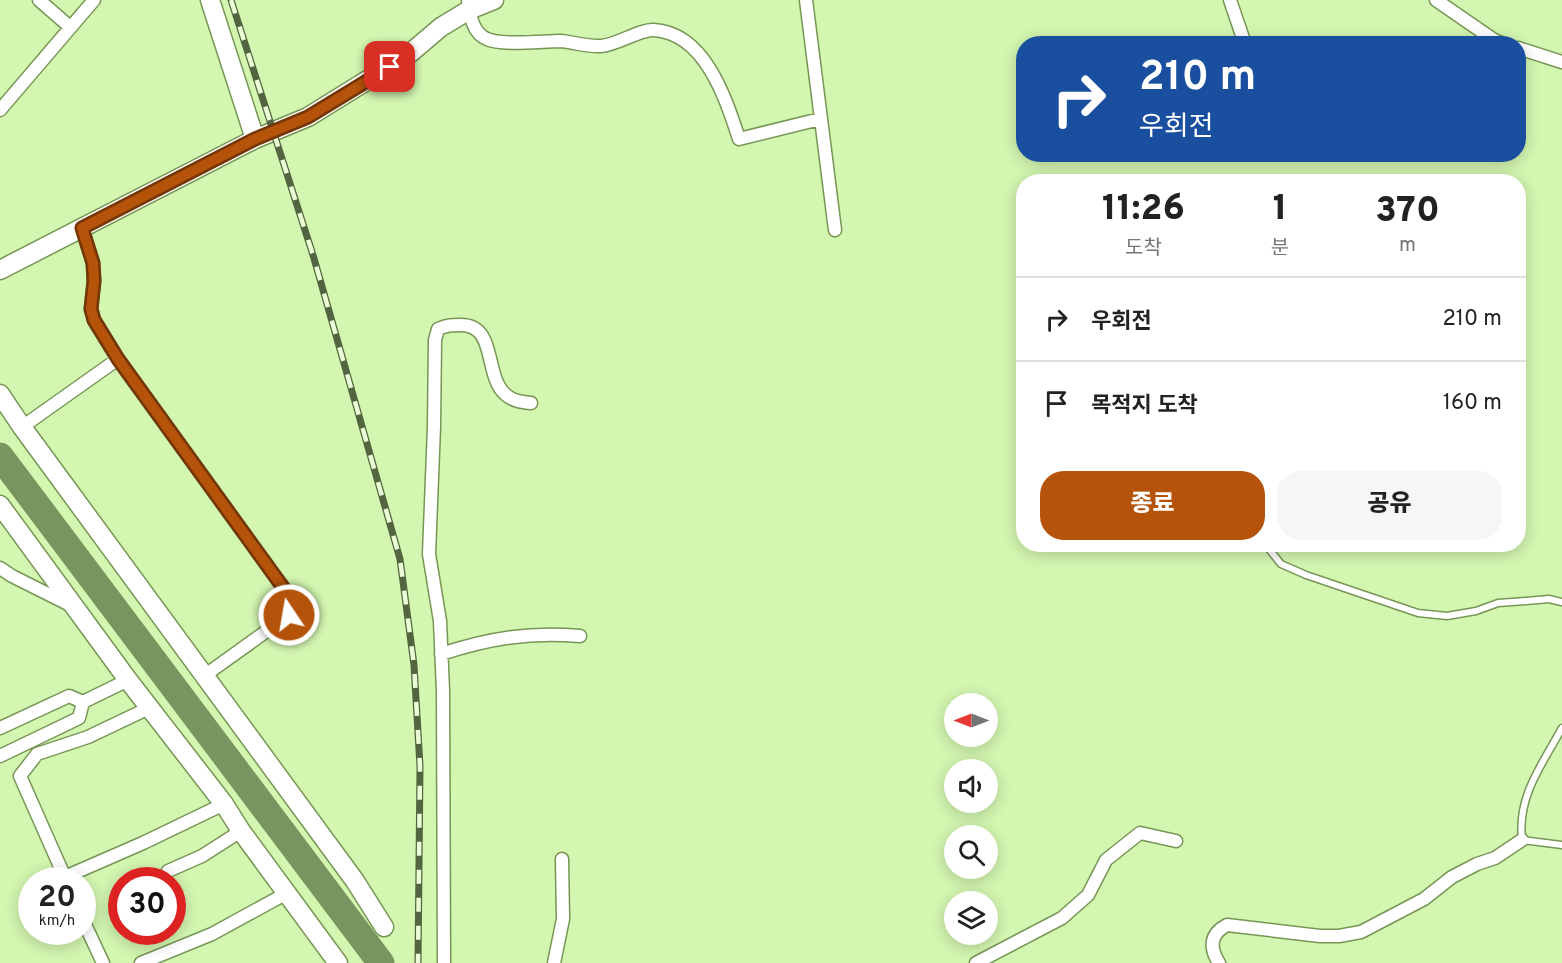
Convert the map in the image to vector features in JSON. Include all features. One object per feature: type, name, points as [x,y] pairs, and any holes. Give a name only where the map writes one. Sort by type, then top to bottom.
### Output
[{"type":"street","points":[[39,0],[70,27]]},
{"type":"street","points":[[0,110],[94,0]]},
{"type":"street","points":[[210,0],[255,139]]},
{"type":"street","points":[[0,270],[255,139],[308,117],[408,55],[468,5],[494,0]]},
{"type":"street","points":[[806,0],[835,230]]},
{"type":"street","points":[[1230,0],[1242,36]]},
{"type":"street","points":[[1436,0],[1488,36]]},
{"type":"street","points":[[468,5],[473,25],[486,39],[514,42],[563,41],[586,46],[604,46],[652,29],[676,36],[691,47],[710,69],[724,93],[739,139],[820,119]]},
{"type":"street","points":[[1526,51],[1562,62]]},
{"type":"street","points":[[82,228],[93,263],[91,309],[94,320],[118,359],[290,597],[289,615],[204,676]]},
{"type":"street","points":[[444,963],[443,691],[440,621],[429,554],[435,340],[438,329],[447,325],[470,325],[483,334],[497,380],[504,394],[518,401],[531,403]]},
{"type":"street","points":[[22,427],[118,359]]},
{"type":"street","points":[[0,394],[355,881],[384,927]]},
{"type":"street","points":[[0,505],[128,680],[224,804],[241,831],[338,963]]},
{"type":"street","points":[[0,568],[76,608]]},
{"type":"street","points":[[441,654],[480,641],[515,635],[580,636]]},
{"type":"street","points":[[0,756],[79,718],[84,702],[128,680]]},
{"type":"street","points":[[0,728],[69,696],[84,702]]},
{"type":"street","points":[[60,867],[20,776],[37,754],[88,737],[149,708]]},
{"type":"street","points":[[91,867],[224,804]]},
{"type":"street","points":[[177,867],[202,856],[241,831]]},
{"type":"street","points":[[976,963],[1062,918],[1088,895],[1106,860],[1140,833],[1176,841]]},
{"type":"street","points":[[1219,963],[1211,946],[1214,935],[1227,925],[1320,936],[1339,936],[1360,932],[1424,899],[1452,877],[1477,864],[1496,858],[1522,840]]},
{"type":"street","points":[[554,963],[563,920],[562,859]]},
{"type":"street","points":[[141,963],[212,934],[287,893]]},
{"type":"street","points":[[95,945],[103,963]]},
{"type":"lane","points":[[1271,552],[1281,564],[1306,575],[1418,614],[1447,616],[1476,611],[1498,603],[1526,600],[1549,599],[1562,602]]},
{"type":"lane","points":[[1562,729],[1528,791],[1522,805],[1520,823],[1522,840],[1562,844]]},
{"type":"waterway","points":[[0,456],[381,963]]},
{"type":"railway","points":[[231,0],[313,255],[400,559],[414,665],[420,766],[418,963]]},
{"type":"route","points":[[289,615],[290,597],[118,359],[94,320],[91,309],[93,263],[82,228],[255,139],[308,117],[390,67]]}]
